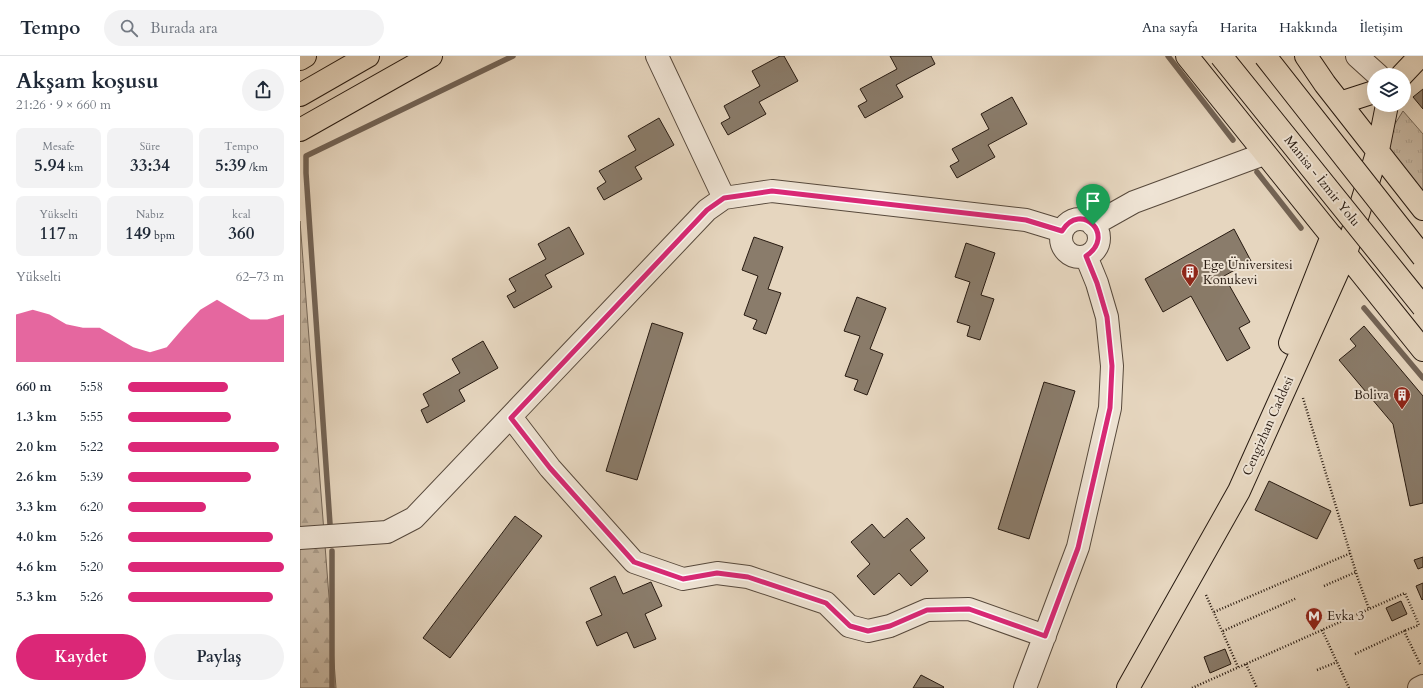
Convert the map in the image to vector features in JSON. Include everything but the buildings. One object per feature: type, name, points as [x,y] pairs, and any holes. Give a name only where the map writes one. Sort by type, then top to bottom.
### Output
[{"type":"main road","points":[[300,59],[305,56]]},
{"type":"main road","points":[[300,96],[368,56]]},
{"type":"main road","points":[[300,130],[431,56]]},
{"type":"main road","points":[[1186,56],[1423,350]]},
{"type":"main road","name":"Manisa - İzmir Yolu","points":[[1221,56],[1423,307]]},
{"type":"main road","points":[[1265,56],[1423,257]]},
{"type":"main road","points":[[1306,56],[1340,103],[1423,209]]},
{"type":"main road","points":[[1409,68],[1420,56]]},
{"type":"main road","points":[[1340,103],[1367,94]]},
{"type":"main road","name":"Cengizhan Caddesi","points":[[1128,688],[1239,491],[1346,253],[1378,150],[1386,112]]},
{"type":"main road","name":"Cengizhan Caddesi","points":[[1113,688],[1222,494],[1281,366],[1332,236]]},
{"type":"street","points":[[657,56],[724,198]]},
{"type":"street","points":[[1357,56],[1370,68]]},
{"type":"street","points":[[1093,225],[1134,202],[1264,154]]},
{"type":"street","points":[[300,538],[387,532],[414,518],[511,418],[707,210],[724,198],[772,191],[1026,220],[1062,231]]},
{"type":"street","points":[[1076,219],[1082,219],[1093,225],[1097,230],[1098,236],[1096,248],[1086,256],[1080,257],[1069,254],[1064,249],[1061,238],[1062,231],[1070,222],[1076,219]]},
{"type":"street","points":[[1025,688],[1078,548],[1110,408],[1112,366],[1107,317],[1097,283],[1086,256]]},
{"type":"street","points":[[511,418],[550,468],[634,562],[683,579],[717,573],[748,577],[826,603],[850,626],[868,631],[890,626],[927,610],[969,609],[1045,636]]},
{"type":"street","points":[[1419,688],[1423,686]]},
{"type":"path","points":[[1294,369],[1356,572],[1369,609]]},
{"type":"path","points":[[1214,612],[1351,553]]},
{"type":"path","points":[[1324,586],[1356,572]]},
{"type":"path","points":[[1192,688],[1405,593],[1419,625],[1355,654]]},
{"type":"path","points":[[1206,595],[1238,667]]},
{"type":"path","points":[[1223,631],[1296,598]]},
{"type":"path","points":[[1322,630],[1349,688]]},
{"type":"path","points":[[1404,631],[1423,670]]},
{"type":"path","points":[[1317,670],[1337,662]]},
{"type":"path","points":[[1246,664],[1257,688]]},
{"type":"green space","points":[[1402,112],[1423,134],[1423,198],[1383,143]]},
{"type":"green space","points":[[300,221],[336,688],[300,688]]},
{"type":"waterway","points":[[330,524],[306,156],[513,56]]},
{"type":"waterway","points":[[1168,56],[1233,140]]},
{"type":"waterway","points":[[1257,172],[1301,228]]},
{"type":"waterway","points":[[1364,308],[1423,378]]},
{"type":"waterway","points":[[332,551],[332,688]]},
{"type":"place","name":"Ege Üniversitesi Konukevi","points":[[1190,287]]},
{"type":"place","name":"Boliva","points":[[1402,410]]},
{"type":"place","name":"Evka 3","points":[[1314,631]]},
{"type":"route","points":[[772,191],[1026,220],[1062,231],[1065,226],[1076,219],[1088,221],[1093,225],[1097,230],[1098,242],[1092,253],[1086,256],[1097,283],[1107,317],[1112,366],[1110,408],[1078,548],[1045,636],[969,609],[927,610],[890,626],[868,631],[850,626],[826,603],[748,577],[717,573],[683,579],[634,562],[550,468],[511,418],[707,210],[724,198],[772,191]]}]
